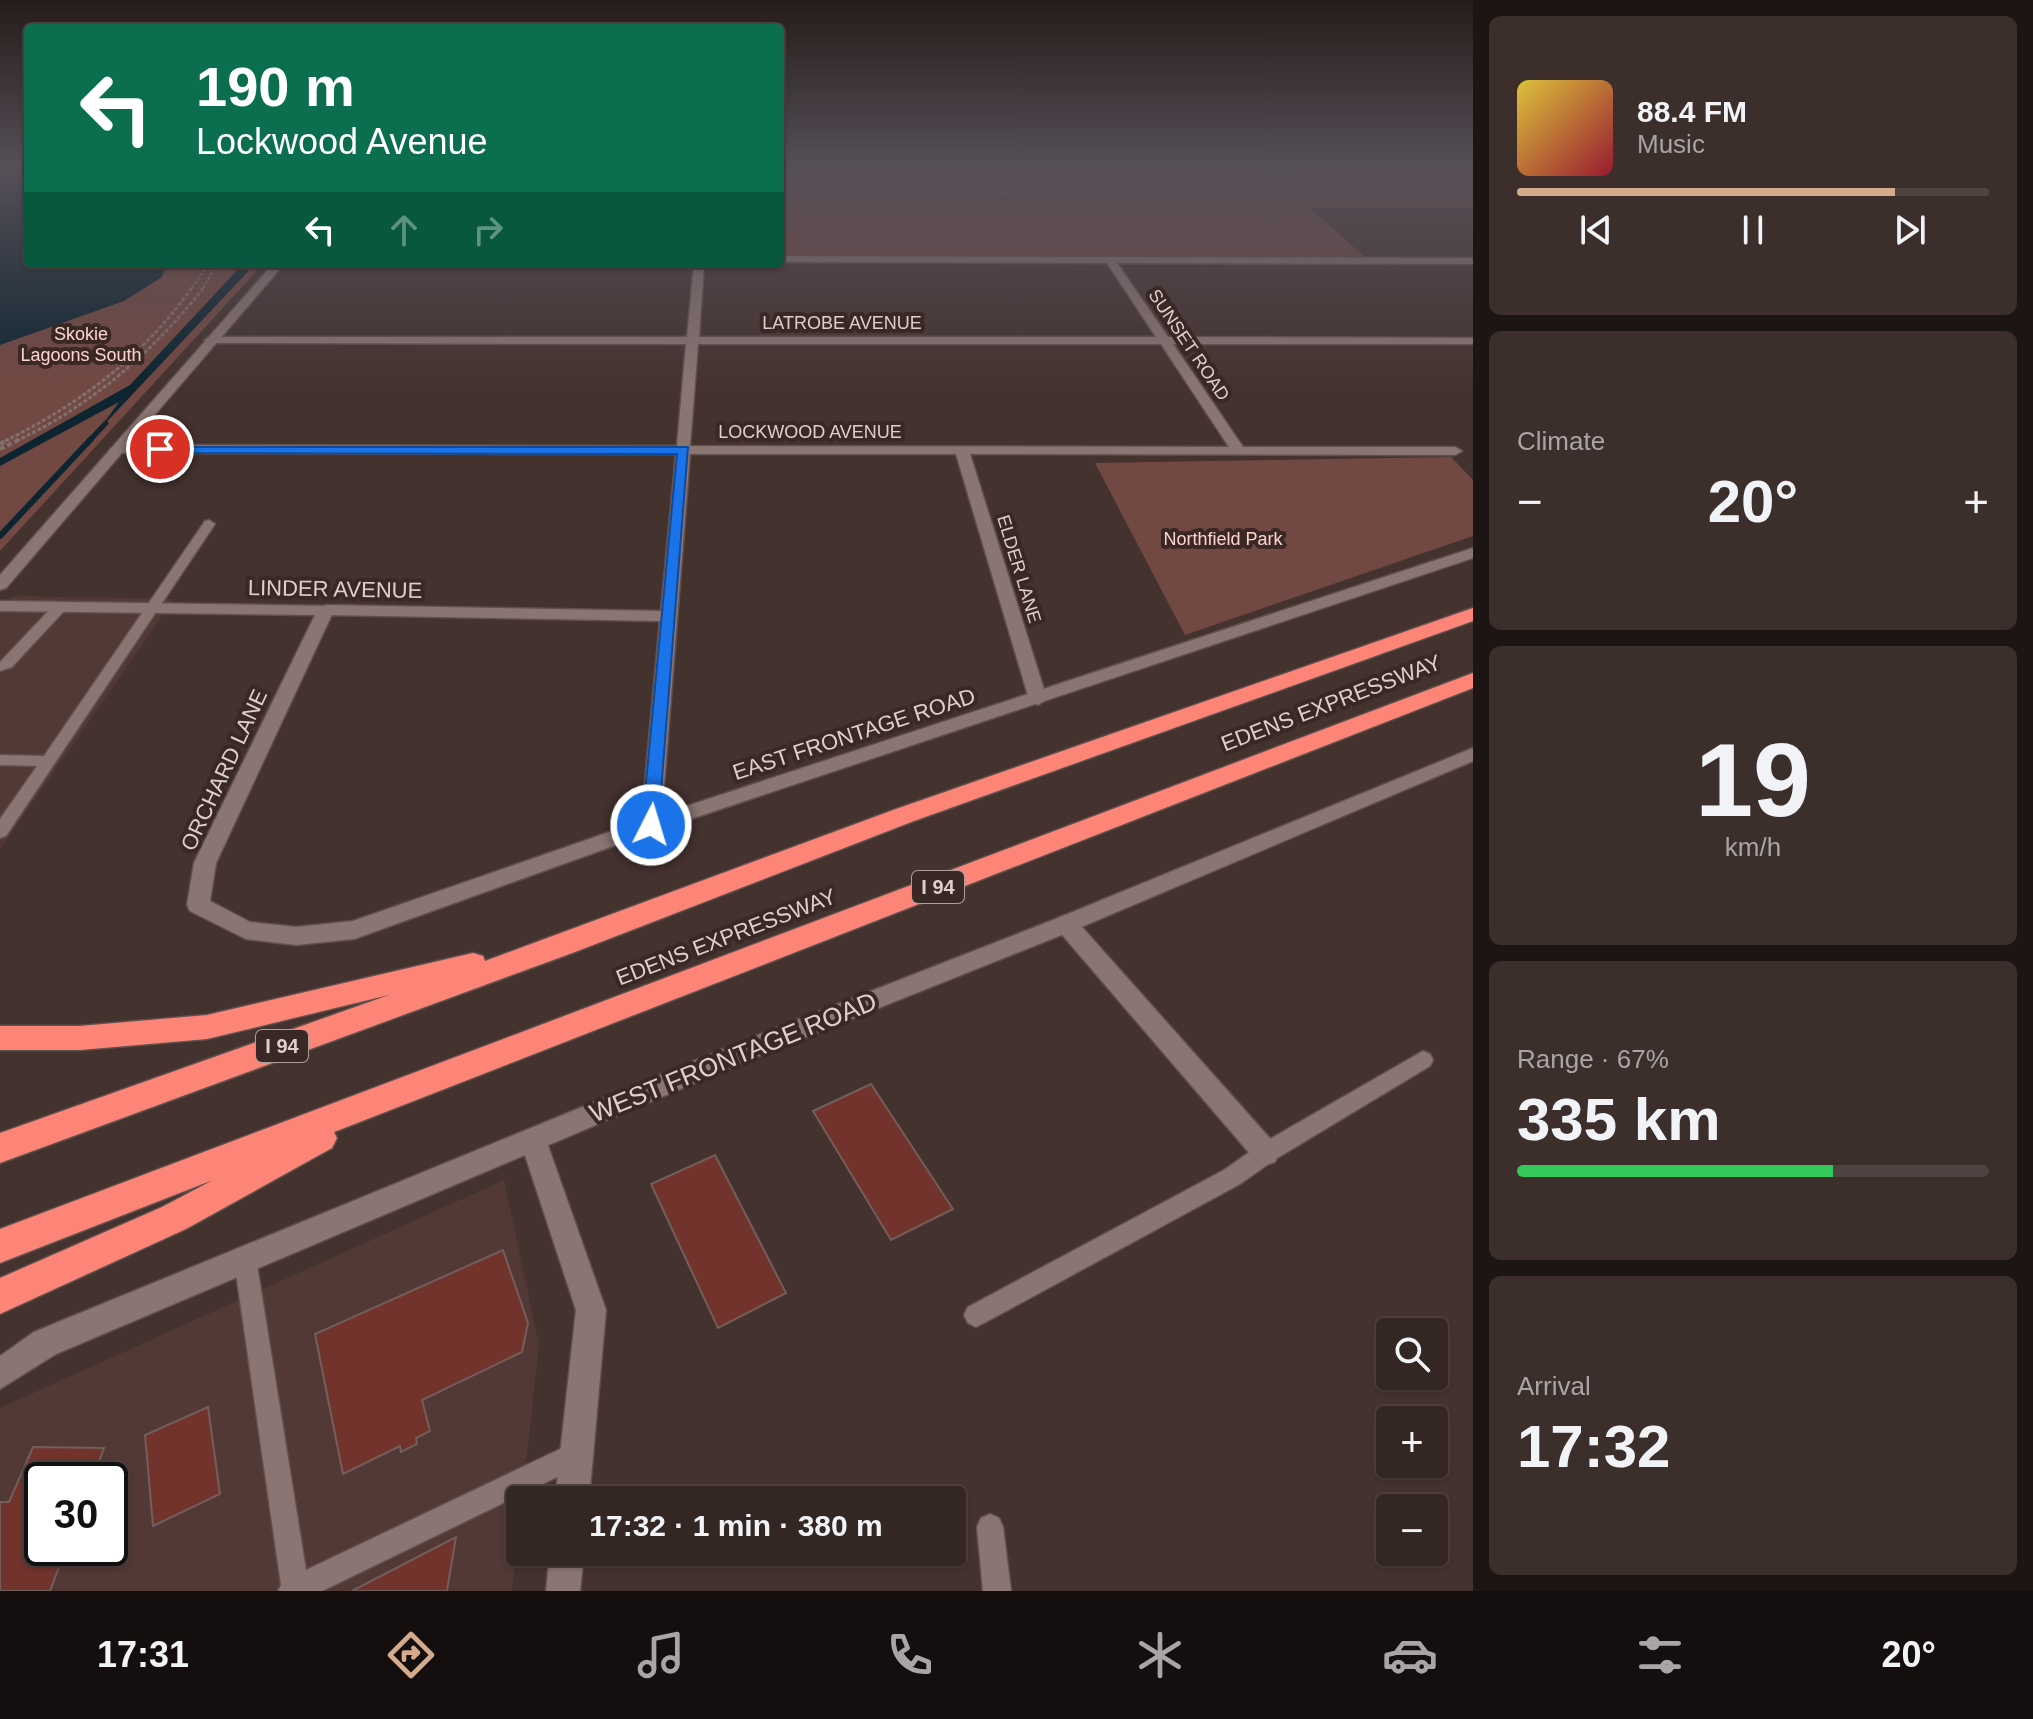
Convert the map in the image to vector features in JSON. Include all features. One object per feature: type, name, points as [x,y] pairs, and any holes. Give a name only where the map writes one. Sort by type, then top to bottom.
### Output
[{"type":"highway","name":"EDENS EXPRESSWAY","points":[[0,1148],[565,944],[905,815],[1473,614]]},
{"type":"highway","name":"EDENS EXPRESSWAY","points":[[0,1246],[1473,680]]},
{"type":"highway","points":[[0,1038],[80,1038],[207,1027],[565,944]]},
{"type":"highway","points":[[0,1296],[174,1218],[402,1094]]},
{"type":"street","points":[[784,259],[1473,261]]},
{"type":"street","name":"SUNSET ROAD","points":[[1110,260],[1239,451]]},
{"type":"street","points":[[0,585],[275,268]]},
{"type":"street","points":[[651,825],[699,268]]},
{"type":"street","name":"LATROBE AVENUE","points":[[210,340],[1473,341]]},
{"type":"street","name":"LOCKWOOD AVENUE","points":[[117,449],[1455,451]]},
{"type":"street","name":"ELDER LANE","points":[[962,450],[1038,699]]},
{"type":"street","name":"EAST FRONTAGE ROAD","points":[[246,930],[296,936],[354,930],[651,825],[1473,553]]},
{"type":"street","name":"LINDER AVENUE","points":[[0,606],[669,616]]},
{"type":"street","name":"ORCHARD LANE","points":[[246,930],[198,905],[205,863],[326,610]]},
{"type":"street","name":"WEST FRONTAGE ROAD","points":[[0,1374],[45,1343],[747,1050],[1066,924],[1473,754]]},
{"type":"street","points":[[1066,924],[1266,1153]]},
{"type":"street","points":[[533,1140],[591,1310],[574,1486]]},
{"type":"street","points":[[563,1591],[566,1566]]},
{"type":"lane","points":[[0,832],[209,524]]},
{"type":"lane","points":[[0,667],[7,664],[60,607]]},
{"type":"lane","points":[[0,760],[48,761]]},
{"type":"lane","points":[[976,1315],[1232,1177],[1266,1153],[1423,1060]]},
{"type":"lane","points":[[245,1259],[293,1590],[577,1454]]},
{"type":"lane","points":[[990,1527],[997,1591]]},
{"type":"path","points":[[0,446],[111,378],[180,307],[205,268]]},
{"type":"path","points":[[0,446],[73,411],[129,370],[195,298],[214,268]]},
{"type":"shaded area","points":[[13,596],[174,599],[0,849],[0,612]]},
{"type":"shaded area","points":[[504,1180],[539,1345],[524,1486],[506,1486],[506,1566],[515,1566],[512,1591],[0,1591],[0,1408]]},
{"type":"green space","name":"Skokie Lagoons South","points":[[0,239],[24,239],[24,268],[259,268],[0,551]]},
{"type":"green space","points":[[784,239],[1345,239],[1366,258],[784,256]]},
{"type":"green space","name":"Northfield Park","points":[[1451,457],[1473,480],[1473,536],[1185,635],[1095,463]]},
{"type":"water","points":[[0,239],[24,239],[24,268],[165,268],[162,277],[124,301],[0,345]]},
{"type":"water","points":[[239,268],[251,268],[98,431],[119,402],[0,466],[0,458],[130,385]]},
{"type":"building","points":[[871,1084],[953,1209],[891,1240],[813,1111]]},
{"type":"building","points":[[715,1155],[786,1293],[718,1328],[651,1184]]},
{"type":"building","points":[[503,1250],[528,1323],[522,1352],[422,1400],[430,1431],[416,1438],[417,1444],[401,1452],[400,1446],[343,1474],[315,1334]]},
{"type":"building","points":[[208,1407],[220,1494],[153,1526],[145,1435]]},
{"type":"building","points":[[33,1447],[104,1448],[99,1462],[26,1462]]},
{"type":"building","points":[[24,1468],[24,1566],[59,1566],[50,1591],[0,1591],[0,1502],[9,1502]]},
{"type":"building","points":[[456,1537],[447,1591],[352,1591]]},
{"type":"waterway","points":[[89,441],[106,423]]},
{"type":"waterway","points":[[0,536],[91,439]]},
{"type":"route","points":[[160,449],[683,450],[651,825]]}]
